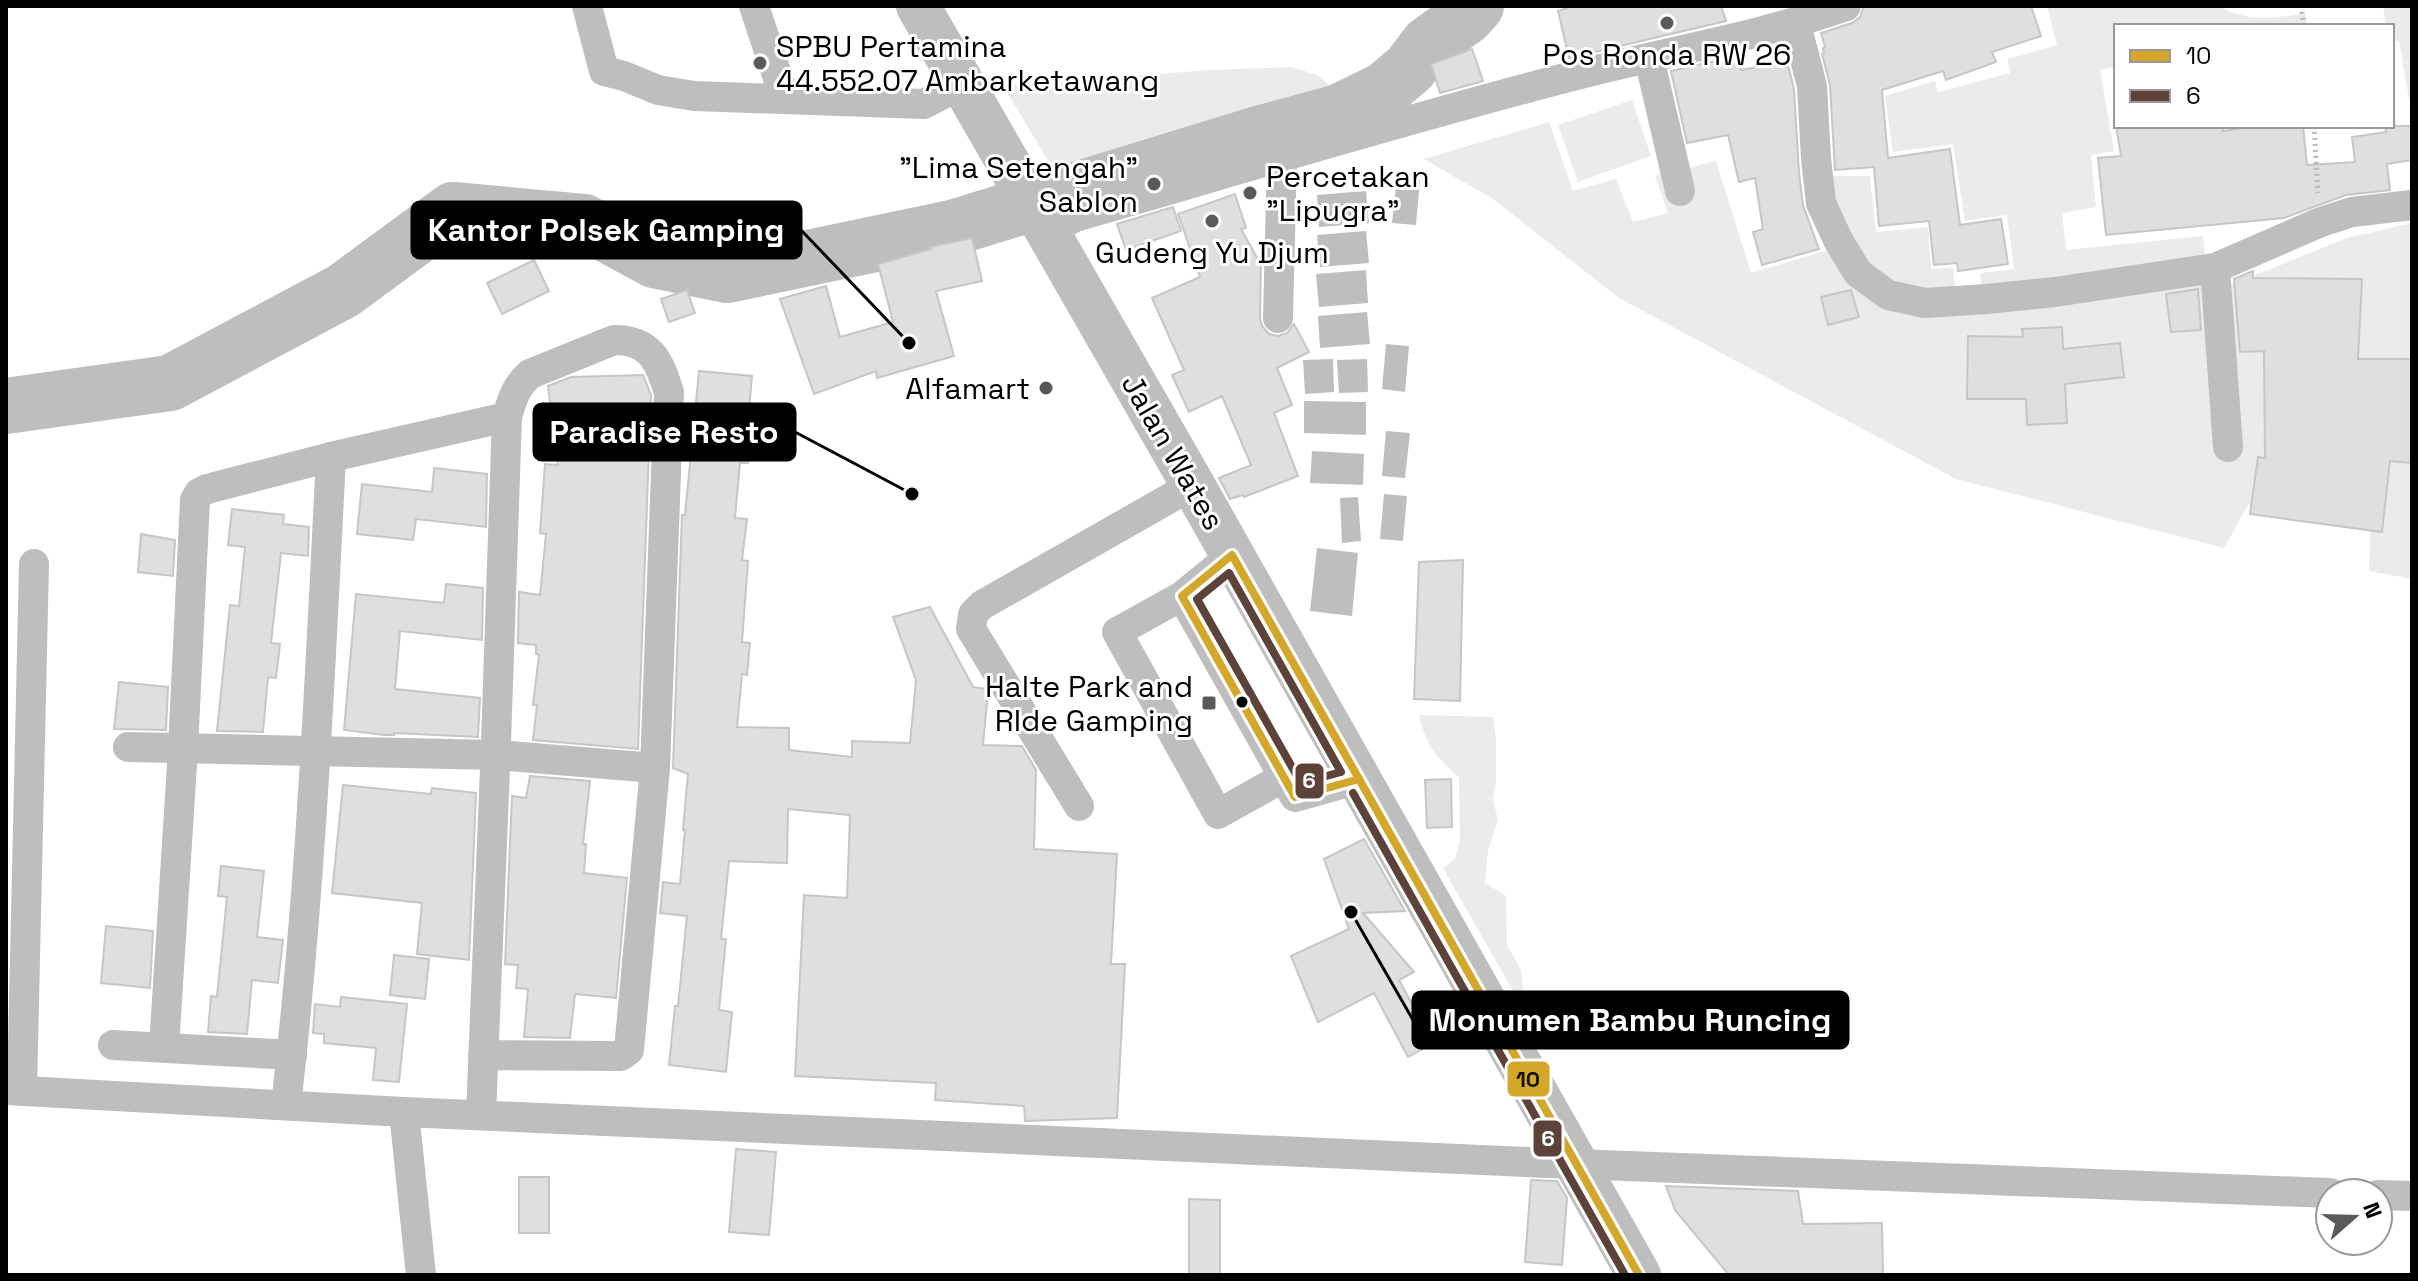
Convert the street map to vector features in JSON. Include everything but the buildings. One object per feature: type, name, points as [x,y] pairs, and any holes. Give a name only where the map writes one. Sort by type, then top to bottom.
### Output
[{"type":"highway","name":"Jalan Wates","points":[[918,6],[1193,485],[1639,1275]]},
{"type":"street","points":[[587,6],[604,71],[658,90],[694,96],[924,104],[962,84]]},
{"type":"street","points":[[754,6],[785,99]]},
{"type":"street","points":[[1040,220],[1075,217],[1431,113],[1796,24],[1846,6]]},
{"type":"street","points":[[1796,24],[1812,86],[1821,203],[1858,273],[1888,295],[1925,303],[1987,299],[2215,268],[2321,222],[2352,212],[2412,205]]},
{"type":"street","points":[[1649,58],[1680,191]]},
{"type":"street","points":[[1278,318],[1282,157]]},
{"type":"street","points":[[2215,268],[2228,447]]},
{"type":"street","points":[[481,1115],[483,1055],[497,755],[507,417],[519,383],[530,374],[614,340],[629,340],[647,348],[661,366],[669,392],[655,768],[629,1050],[621,1056],[483,1055]]},
{"type":"street","points":[[164,1047],[195,500],[199,493],[207,489],[507,417]]},
{"type":"street","points":[[286,1105],[315,752],[331,457]]},
{"type":"street","points":[[1079,806],[971,629],[973,614],[982,605],[1193,485]]},
{"type":"street","points":[[1232,555],[1182,596],[1117,632],[1218,814],[1284,777]]},
{"type":"street","points":[[34,564],[14,1090],[404,1112],[1577,1164],[2314,1192]]},
{"type":"street","points":[[1182,596],[1295,797],[1359,779]]},
{"type":"street","points":[[128,747],[497,755],[655,768]]},
{"type":"street","points":[[113,1045],[292,1055]]},
{"type":"street","points":[[404,1112],[421,1275]]},
{"type":"path","points":[[2314,128],[2321,222]]},
{"type":"shaded area","points":[[2047,6],[2220,6],[2250,17],[2305,14],[2308,24],[2114,24],[2114,66],[2100,70],[2114,151],[2091,155],[2096,207],[2062,213],[2066,250],[2203,236],[2209,294],[2347,238],[2412,223],[2412,579],[2369,571],[2371,513],[2248,505],[2224,548],[1956,479],[1619,298],[1493,199],[1424,159],[1549,122],[1573,191],[1616,179],[1633,222],[1668,213],[1655,176],[1716,161],[1751,273],[1828,250],[1812,203],[1799,136],[1806,130],[1828,176],[1870,176],[1876,232],[1928,227],[1931,269],[1953,268],[1955,287],[1981,286],[1980,273],[2014,269],[2007,215],[1965,221],[1953,144],[1893,152],[1885,96],[1935,81],[1938,92],[2010,73],[2008,59],[2057,45]]},
{"type":"shaded area","points":[[2383,6],[2412,6],[2412,99],[2409,99],[2399,41],[2394,41],[2394,24],[2386,24]]},
{"type":"shaded area","points":[[1292,67],[1317,75],[1343,97],[1061,182],[1003,86],[1210,70]]},
{"type":"shaded area","points":[[1632,100],[1651,156],[1578,182],[1558,125]]},
{"type":"shaded area","points":[[1397,178],[1420,180],[1416,225],[1392,223]]},
{"type":"shaded area","points":[[1366,191],[1369,223],[1319,227],[1317,195]]},
{"type":"shaded area","points":[[1366,231],[1369,263],[1320,267],[1317,235]]},
{"type":"shaded area","points":[[1366,270],[1368,303],[1319,307],[1316,274]]},
{"type":"shaded area","points":[[1367,312],[1370,344],[1320,348],[1318,316]]},
{"type":"shaded area","points":[[1386,344],[1409,346],[1405,392],[1382,389]]},
{"type":"shaded area","points":[[1333,359],[1334,392],[1305,394],[1303,360]]},
{"type":"shaded area","points":[[1367,359],[1368,392],[1339,393],[1337,360]]},
{"type":"shaded area","points":[[1304,401],[1366,402],[1366,435],[1304,433]]},
{"type":"shaded area","points":[[1386,431],[1410,433],[1405,478],[1382,476]]},
{"type":"shaded area","points":[[1312,451],[1364,454],[1363,485],[1310,483]]},
{"type":"shaded area","points":[[1384,494],[1407,496],[1403,541],[1380,539]]},
{"type":"shaded area","points":[[1358,497],[1361,541],[1342,543],[1340,498]]},
{"type":"shaded area","points":[[1317,548],[1358,553],[1352,616],[1310,611]]},
{"type":"shaded area","points":[[1419,715],[1493,717],[1496,780],[1493,800],[1498,820],[1488,850],[1485,883],[1506,896],[1507,945],[1521,970],[1525,1012],[1443,868],[1455,859],[1460,840],[1459,777],[1433,750]]},
{"type":"waterway","points":[[6,406],[170,383],[343,291],[453,210],[584,222],[654,260],[727,275],[952,228],[1339,112],[1384,90],[1410,68],[1428,44],[1466,17],[1476,6]]},
{"type":"transit line","name":"10","points":[[1232,555],[1359,779],[1295,797],[1182,596],[1232,555]]},
{"type":"transit line","name":"6","points":[[1229,573],[1341,772],[1301,783],[1197,599],[1229,573]]},
{"type":"transit line","name":"10","points":[[1359,779],[1639,1275]]},
{"type":"transit line","name":"6","points":[[1353,793],[1625,1275]]},
{"type":"place","name":"Pos Ronda RW 26","points":[[1667,23]]},
{"type":"place","name":"SPBU Pertamina 44.552.07 Ambarketawang","points":[[760,63]]},
{"type":"place","name":"\"Lima Setengah\" Sablon","points":[[1154,184]]},
{"type":"place","name":"Percetakan \"Lipugra\"","points":[[1250,193]]},
{"type":"place","name":"Gudeng Yu Djum","points":[[1212,221]]},
{"type":"place","name":"Kantor Polsek Gamping","points":[[909,343]]},
{"type":"place","name":"Alfamart","points":[[1046,388]]},
{"type":"place","name":"Paradise Resto","points":[[912,494]]},
{"type":"place","name":"Halte Park and RIde Gamping","points":[[1209,703]]},
{"type":"place","name":"Monumen Bambu Runcing","points":[[1351,912]]}]
